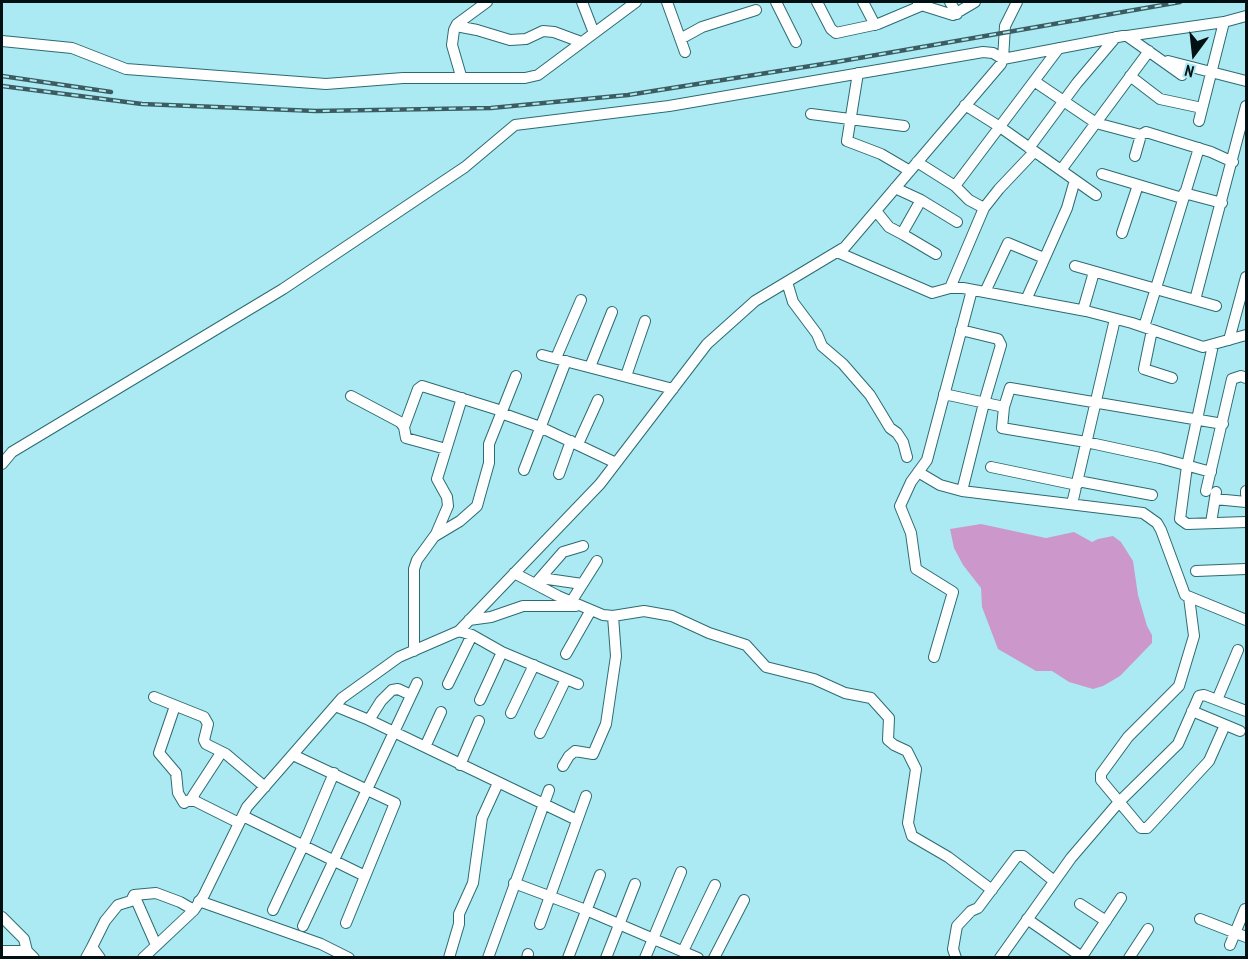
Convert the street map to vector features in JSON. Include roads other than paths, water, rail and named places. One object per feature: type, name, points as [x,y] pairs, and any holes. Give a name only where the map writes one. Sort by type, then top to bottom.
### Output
[{"type":"street","points":[[461,76],[452,37],[456,26],[487,2]]},
{"type":"street","points":[[582,2],[594,33]]},
{"type":"street","points":[[667,2],[686,52]]},
{"type":"street","points":[[817,2],[835,32],[842,33],[875,25],[918,3],[949,14],[957,14],[975,2]]},
{"type":"street","points":[[863,2],[875,25]]},
{"type":"street","points":[[950,2],[957,14]]},
{"type":"street","points":[[143,957],[196,906],[204,895],[247,807],[342,698],[399,657],[459,631],[600,484],[707,344],[755,301],[845,247],[1003,59],[1005,26],[1017,2]]},
{"type":"street","points":[[780,3],[796,42]]},
{"type":"street","points":[[2,41],[72,48],[126,69],[326,84],[461,76],[532,77],[594,33],[629,4]]},
{"type":"street","points":[[682,38],[702,27],[756,10]]},
{"type":"street","points":[[2,464],[12,452],[283,289],[465,167],[515,125],[669,106],[983,52],[993,53],[1003,59],[1121,37],[1224,22],[1246,16]]},
{"type":"street","points":[[1199,121],[1224,22]]},
{"type":"street","points":[[456,26],[483,31],[510,40],[526,39],[543,31],[554,32],[581,42]]},
{"type":"street","points":[[1121,37],[1149,51],[1182,75]]},
{"type":"street","points":[[950,288],[984,208],[1031,150],[1064,100],[1121,37]]},
{"type":"street","points":[[955,186],[1059,48]]},
{"type":"street","points":[[1061,170],[1149,51]]},
{"type":"street","points":[[1161,60],[1246,81]]},
{"type":"street","points":[[858,73],[847,141],[955,186],[969,200],[984,208]]},
{"type":"street","points":[[1130,76],[1160,99],[1202,108]]},
{"type":"street","points":[[1034,81],[1096,123],[1141,135],[1149,132],[1233,162]]},
{"type":"street","points":[[965,105],[1096,195]]},
{"type":"street","points":[[1195,300],[1244,129],[1246,106]]},
{"type":"street","points":[[811,114],[904,126]]},
{"type":"street","points":[[1135,156],[1141,135]]},
{"type":"street","points":[[1172,378],[1144,369],[1148,328],[1155,290],[1198,148]]},
{"type":"street","points":[[1102,174],[1138,185],[1222,203]]},
{"type":"street","points":[[1026,300],[1067,208],[1075,180]]},
{"type":"street","points":[[1122,233],[1138,185]]},
{"type":"street","points":[[896,188],[957,222]]},
{"type":"street","points":[[904,235],[904,230],[921,200]]},
{"type":"street","points":[[876,211],[889,227],[936,254]]},
{"type":"street","points":[[985,292],[1008,243],[1044,258]]},
{"type":"street","points":[[837,252],[927,292],[932,293],[950,288],[972,290],[1083,310],[1148,328],[1203,347],[1246,334]]},
{"type":"street","points":[[1075,266],[1216,306]]},
{"type":"street","points":[[1083,310],[1094,272]]},
{"type":"street","points":[[1228,340],[1246,277]]},
{"type":"street","points":[[787,282],[793,302],[807,319],[822,346],[843,364],[870,395],[890,428],[903,442],[907,457]]},
{"type":"street","points":[[934,657],[953,592],[916,569],[911,533],[900,506],[911,482],[927,460],[972,290]]},
{"type":"street","points":[[524,470],[581,300]]},
{"type":"street","points":[[590,366],[612,312]]},
{"type":"street","points":[[1072,504],[1115,318]]},
{"type":"street","points":[[626,376],[645,321]]},
{"type":"street","points":[[961,330],[1001,342],[962,491]]},
{"type":"street","points":[[1213,345],[1198,421],[1186,466],[1180,519],[1187,524],[1246,522]]},
{"type":"street","points":[[542,355],[673,389]]},
{"type":"street","points":[[435,536],[477,506],[489,463],[489,444],[516,376]]},
{"type":"street","points":[[1211,523],[1211,472],[1232,379],[1240,376],[1246,378]]},
{"type":"street","points":[[446,449],[408,439],[404,435],[404,427],[418,389],[422,386],[540,427],[616,463]]},
{"type":"street","points":[[1211,472],[1086,442],[1002,429],[1004,407],[1010,388],[1222,424]]},
{"type":"street","points":[[944,394],[1004,407]]},
{"type":"street","points":[[351,396],[400,422],[404,427]]},
{"type":"street","points":[[414,651],[414,569],[417,560],[435,536],[448,506],[447,497],[437,479],[462,398]]},
{"type":"street","points":[[559,474],[598,400]]},
{"type":"street","points":[[991,467],[1152,495]]},
{"type":"street","points":[[918,472],[940,485],[962,491],[1133,511],[1151,518],[1161,530],[1183,591],[1189,597],[1246,620]]},
{"type":"street","points":[[1212,494],[1246,502]]},
{"type":"street","points":[[539,581],[563,552],[583,546]]},
{"type":"street","points":[[571,602],[597,561]]},
{"type":"street","points":[[1196,571],[1246,568]]},
{"type":"street","points":[[514,573],[539,581],[582,584]]},
{"type":"street","points":[[539,581],[571,602],[613,616],[644,611],[672,616],[709,633],[746,645],[766,667],[814,679],[845,693],[871,699],[889,718],[888,740],[907,751],[916,769],[908,823],[912,836],[948,857],[992,890]]},
{"type":"street","points":[[1189,597],[1194,636],[1179,686],[1128,737],[1101,774],[1101,780],[1141,828],[1147,828],[1209,761],[1225,725]]},
{"type":"street","points":[[469,620],[491,617],[523,606],[587,608]]},
{"type":"street","points":[[566,654],[587,608]]},
{"type":"street","points":[[562,766],[575,751],[593,754],[606,724],[616,652],[613,616]]},
{"type":"street","points":[[459,631],[578,684]]},
{"type":"street","points":[[448,684],[472,635]]},
{"type":"street","points":[[1217,700],[1238,650]]},
{"type":"street","points":[[480,700],[502,652]]},
{"type":"street","points":[[511,713],[534,666]]},
{"type":"street","points":[[540,733],[566,679]]},
{"type":"street","points":[[303,926],[392,731],[417,683]]},
{"type":"street","points":[[369,720],[380,702],[392,690],[398,689],[411,694]]},
{"type":"street","points":[[1000,957],[1069,861],[1119,802],[1178,744],[1201,695],[1246,711]]},
{"type":"street","points":[[154,697],[206,719],[208,724],[204,740],[206,744],[226,754],[265,787]]},
{"type":"street","points":[[175,706],[159,753],[176,772],[178,793],[184,803],[195,801],[241,819],[365,876]]},
{"type":"street","points":[[335,706],[578,820]]},
{"type":"street","points":[[1192,711],[1240,731]]},
{"type":"street","points":[[425,747],[441,712]]},
{"type":"street","points":[[460,765],[479,721]]},
{"type":"street","points":[[188,801],[194,798],[193,796],[220,753]]},
{"type":"street","points":[[293,755],[391,800],[396,806],[346,923]]},
{"type":"street","points":[[273,910],[334,773]]},
{"type":"street","points":[[449,957],[459,924],[459,915],[473,883],[482,818],[498,783]]},
{"type":"street","points":[[488,957],[549,790]]},
{"type":"street","points":[[540,924],[586,796]]},
{"type":"street","points":[[956,957],[953,948],[957,926],[971,911],[978,908],[1019,855],[1054,881]]},
{"type":"street","points":[[645,957],[681,872]]},
{"type":"street","points":[[568,957],[600,875]]},
{"type":"street","points":[[514,883],[586,910],[698,957]]},
{"type":"street","points":[[606,957],[634,884]]},
{"type":"street","points":[[683,951],[715,885]]},
{"type":"street","points":[[134,895],[156,893],[321,944],[349,957]]},
{"type":"street","points":[[134,895],[156,945]]},
{"type":"street","points":[[86,957],[105,921],[118,905],[131,901],[134,895]]},
{"type":"street","points":[[1027,919],[1082,957],[1121,898]]},
{"type":"street","points":[[714,957],[744,900]]},
{"type":"street","points":[[1080,904],[1106,921]]},
{"type":"street","points":[[1230,945],[1241,935],[1245,909]]},
{"type":"street","points":[[2,917],[24,939],[30,954],[2,951]]},
{"type":"street","points":[[1200,919],[1241,935]]},
{"type":"street","points":[[1129,957],[1148,929]]},
{"type":"street","points":[[92,947],[100,957]]},
{"type":"railway","points":[[2,86],[142,104],[316,111],[491,108],[628,95],[836,62],[1180,2]]},
{"type":"railway","points":[[2,76],[111,92]]}]
